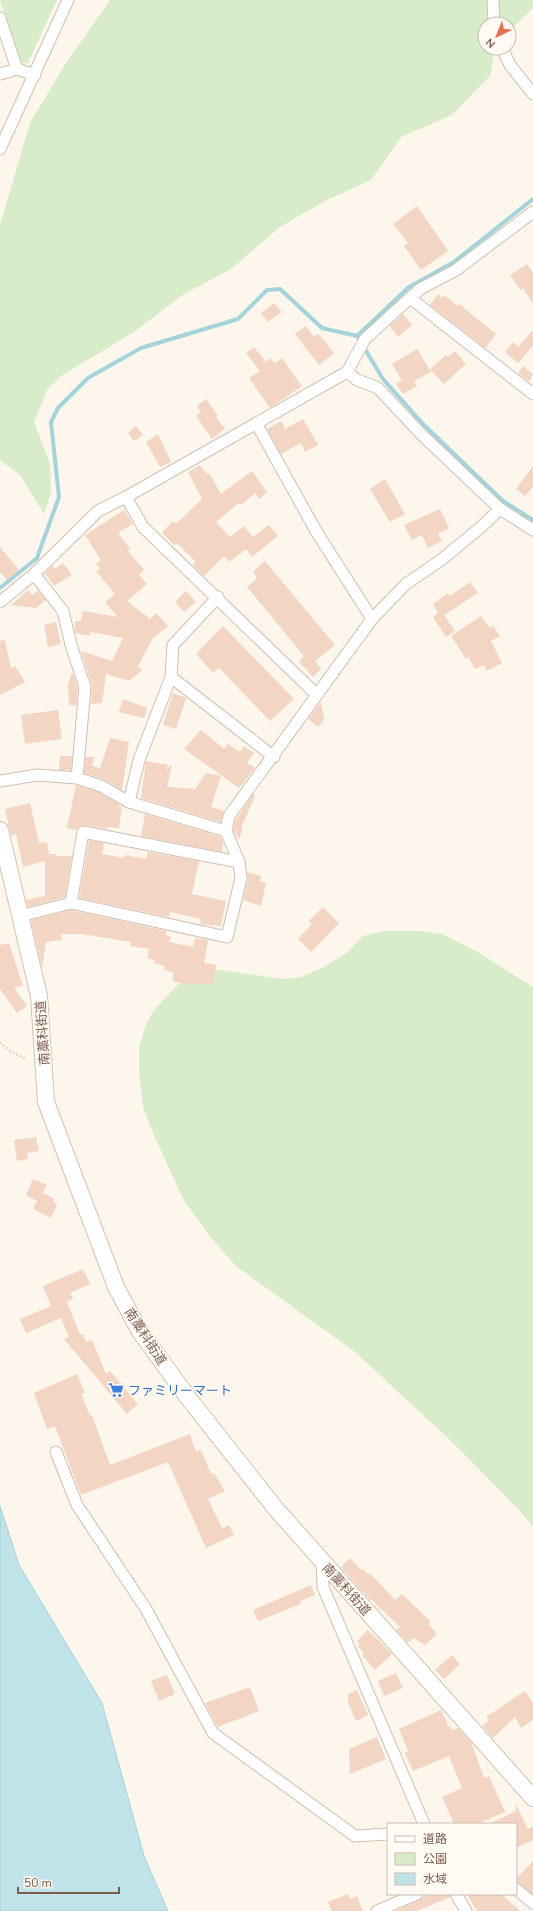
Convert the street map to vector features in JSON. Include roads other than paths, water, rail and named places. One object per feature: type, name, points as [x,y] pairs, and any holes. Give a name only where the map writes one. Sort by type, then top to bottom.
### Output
[{"type":"main road","name":"南藁科街道","points":[[0,830],[39,996],[46,1102],[116,1286],[139,1330],[189,1399],[276,1510],[533,1798]]},
{"type":"street","points":[[0,149],[68,0]]},
{"type":"street","points":[[493,0],[494,16]]},
{"type":"street","points":[[0,18],[16,69]]},
{"type":"street","points":[[506,56],[510,65],[533,94]]},
{"type":"street","points":[[0,74],[16,69],[35,75]]},
{"type":"street","points":[[0,602],[34,574],[98,511],[126,497],[347,372],[365,339],[420,289],[456,270],[533,212]]},
{"type":"street","points":[[410,298],[533,394]]},
{"type":"street","points":[[347,372],[357,380],[378,388],[422,434],[500,509],[533,530]]},
{"type":"street","points":[[256,423],[316,531],[372,619]]},
{"type":"street","points":[[126,497],[144,527],[218,597],[316,694]]},
{"type":"street","points":[[20,916],[71,904],[227,937],[241,878],[239,862],[226,831],[229,816],[274,757],[316,694],[372,619],[406,584],[441,560],[500,509]]},
{"type":"street","points":[[34,574],[63,611],[71,645],[85,687],[77,778]]},
{"type":"street","points":[[129,802],[139,760],[172,677],[173,645],[218,597]]},
{"type":"street","points":[[172,677],[274,757]]},
{"type":"street","points":[[0,781],[37,775],[77,778],[101,786],[129,802],[226,831]]},
{"type":"street","points":[[71,904],[83,832],[239,862]]},
{"type":"street","points":[[56,1452],[77,1505],[146,1609],[213,1733],[355,1836],[387,1834]]},
{"type":"street","points":[[322,1561],[323,1587],[424,1823]]},
{"type":"street","points":[[517,1890],[533,1903]]},
{"type":"street","points":[[377,1911],[415,1895]]},
{"type":"street","points":[[457,1895],[466,1911]]},
{"type":"water","points":[[0,1506],[19,1565],[102,1703],[144,1856],[168,1911],[0,1911]]},
{"type":"waterway","points":[[357,336],[409,287],[454,262],[533,199]]},
{"type":"waterway","points":[[0,588],[37,558],[59,497],[51,422],[58,408],[88,378],[141,348],[238,319],[267,290],[280,289],[322,328],[357,336],[383,379],[423,424],[503,501],[533,520]]},
{"type":"place","name":"ファミリーマート","points":[[116,1390]]}]
